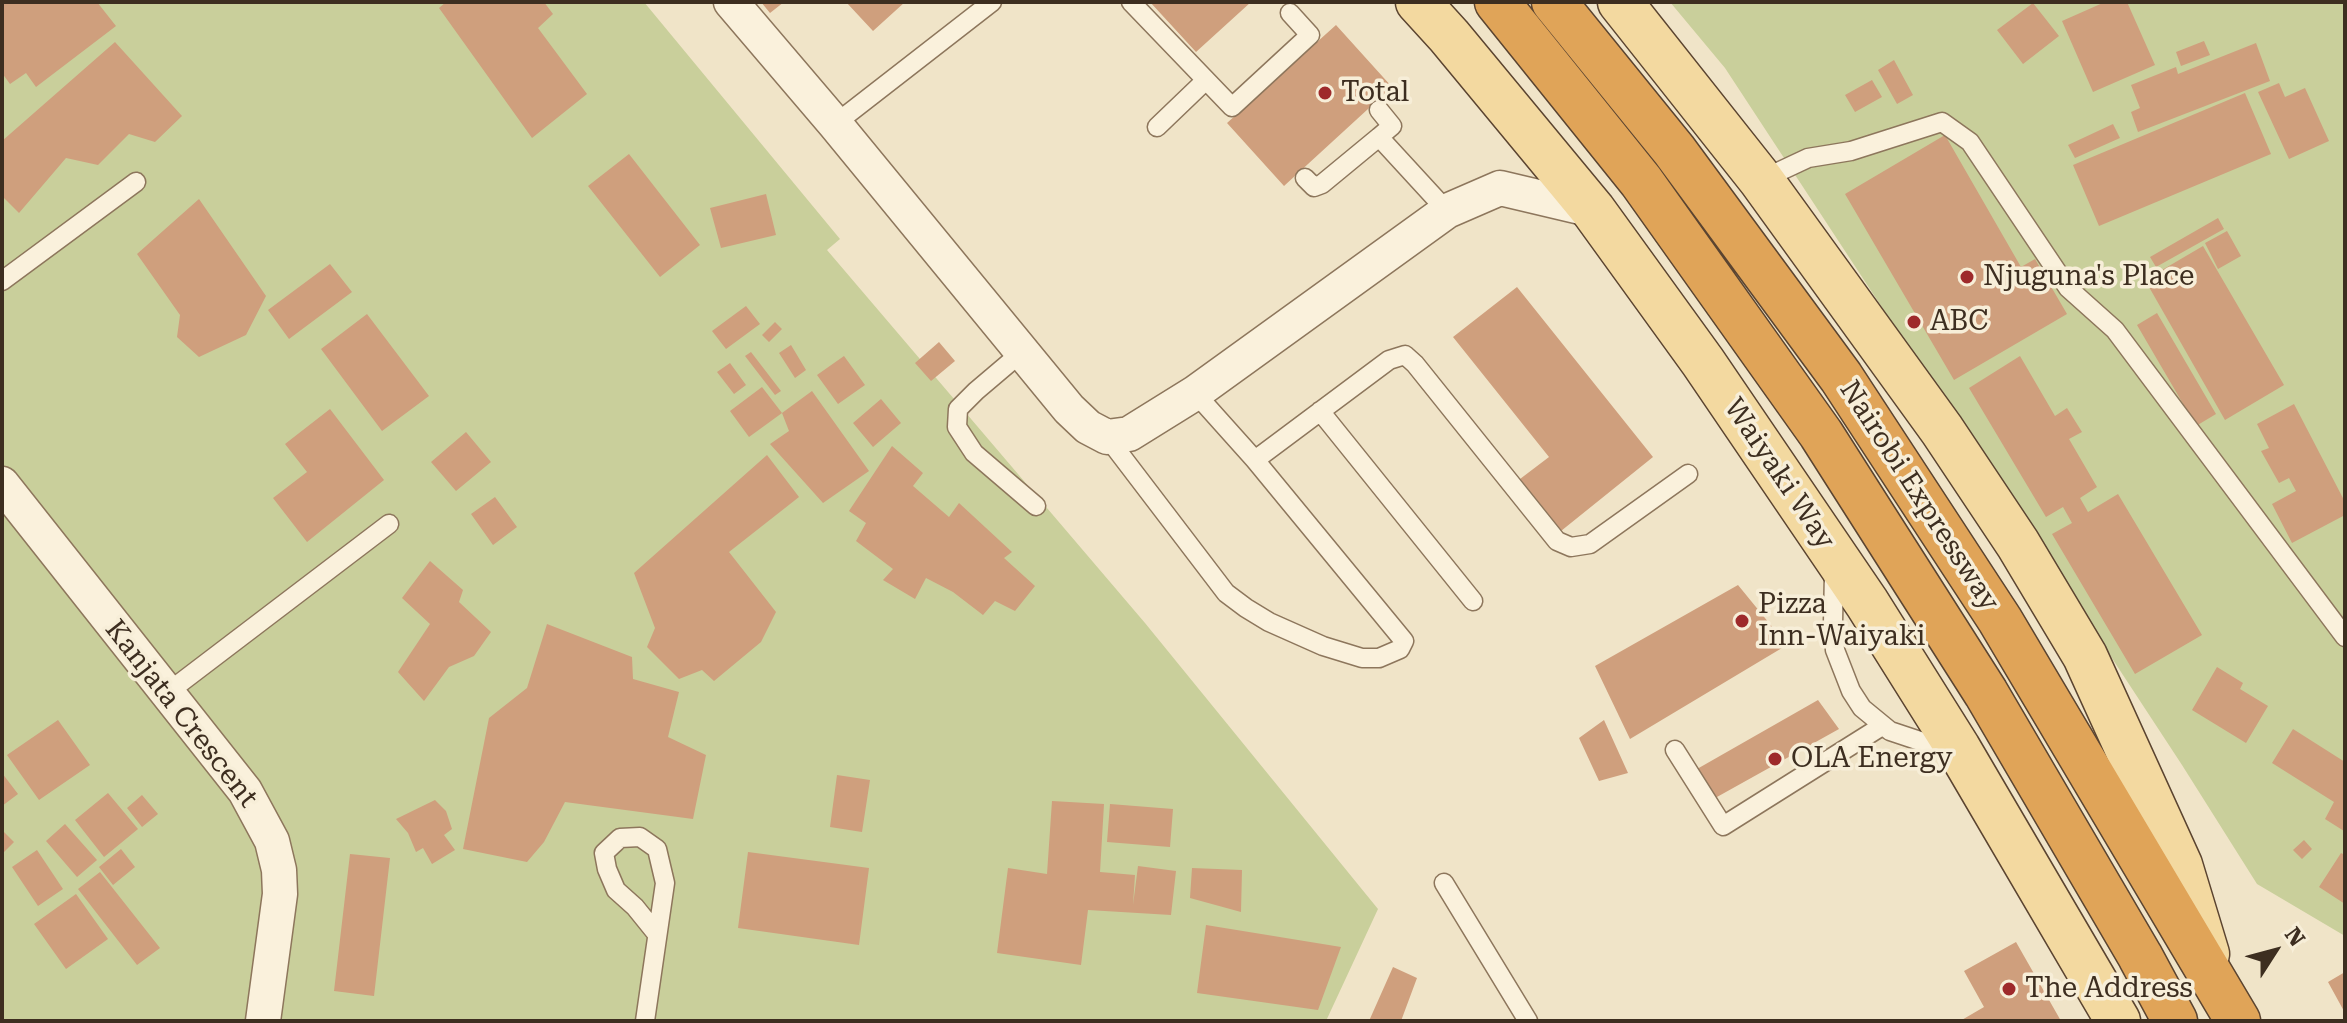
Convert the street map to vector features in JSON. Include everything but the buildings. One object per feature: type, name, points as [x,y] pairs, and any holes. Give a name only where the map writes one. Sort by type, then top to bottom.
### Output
[{"type":"highway","name":"Nairobi Expressway","points":[[1497,2],[1641,181],[1821,434],[1986,693],[2175,1021]]},
{"type":"highway","name":"Nairobi Expressway","points":[[1554,2],[1674,150],[1769,275],[1841,377],[2000,620],[2228,1004]]},
{"type":"main road","name":"Waiyaki Way","points":[[1418,2],[1593,210],[1703,362],[1835,556],[1958,748],[2118,1021]]},
{"type":"main road","points":[[1620,2],[1761,180],[1942,430],[2018,544],[2085,656],[2180,865],[2228,1004]]},
{"type":"street","points":[[731,2],[1069,409],[1088,427],[1107,437],[1129,434],[1195,393],[1447,211],[1500,188],[1593,210]]},
{"type":"street","name":"Kanjata Crescent","points":[[2,484],[245,791],[272,841],[279,870],[280,894],[263,1021]]},
{"type":"lane","points":[[835,124],[992,2]]},
{"type":"lane","points":[[1131,2],[1232,107],[1310,35],[1290,13]]},
{"type":"lane","points":[[1157,127],[1206,80]]},
{"type":"lane","points":[[1305,178],[1314,187],[1322,184],[1392,126],[1379,110]]},
{"type":"lane","points":[[1761,180],[1808,158],[1851,151],[1942,122],[1970,142],[2068,288],[2115,330],[2345,637]]},
{"type":"lane","points":[[1379,137],[1447,211]]},
{"type":"lane","points":[[2,281],[136,182]]},
{"type":"lane","points":[[1022,352],[958,409],[957,427],[974,453],[1036,506]]},
{"type":"lane","points":[[1255,460],[1389,360],[1405,355],[1557,541],[1571,547],[1590,544],[1688,474]]},
{"type":"lane","points":[[1107,437],[1226,593],[1246,608],[1323,646],[1362,658],[1379,658],[1400,649],[1404,641],[1255,460],[1195,393]]},
{"type":"lane","points":[[1320,411],[1473,601]]},
{"type":"lane","points":[[167,693],[389,524]]},
{"type":"lane","points":[[1835,556],[1835,650],[1851,691],[1862,708],[1882,726],[1929,744],[1958,748]]},
{"type":"lane","points":[[1675,750],[1723,826],[1882,726]]},
{"type":"lane","points":[[645,1021],[665,883],[657,849],[640,837],[620,838],[604,853],[607,869],[616,890],[656,933]]},
{"type":"lane","points":[[1444,883],[1528,1021]]},
{"type":"green space","points":[[2,2],[644,2],[840,239],[827,250],[1145,623],[1378,909],[1326,1021],[2,1021]]},
{"type":"green space","points":[[1670,2],[2345,2],[2345,936],[2257,884],[1725,68]]},
{"type":"place","name":"Total","points":[[1325,93]]},
{"type":"place","name":"Njuguna's Place","points":[[1967,277]]},
{"type":"place","name":"ABC","points":[[1914,322]]},
{"type":"place","name":"Pizza Inn-Waiyaki","points":[[1742,621]]},
{"type":"place","name":"OLA Energy","points":[[1775,759]]},
{"type":"place","name":"The Address","points":[[2009,989]]}]
